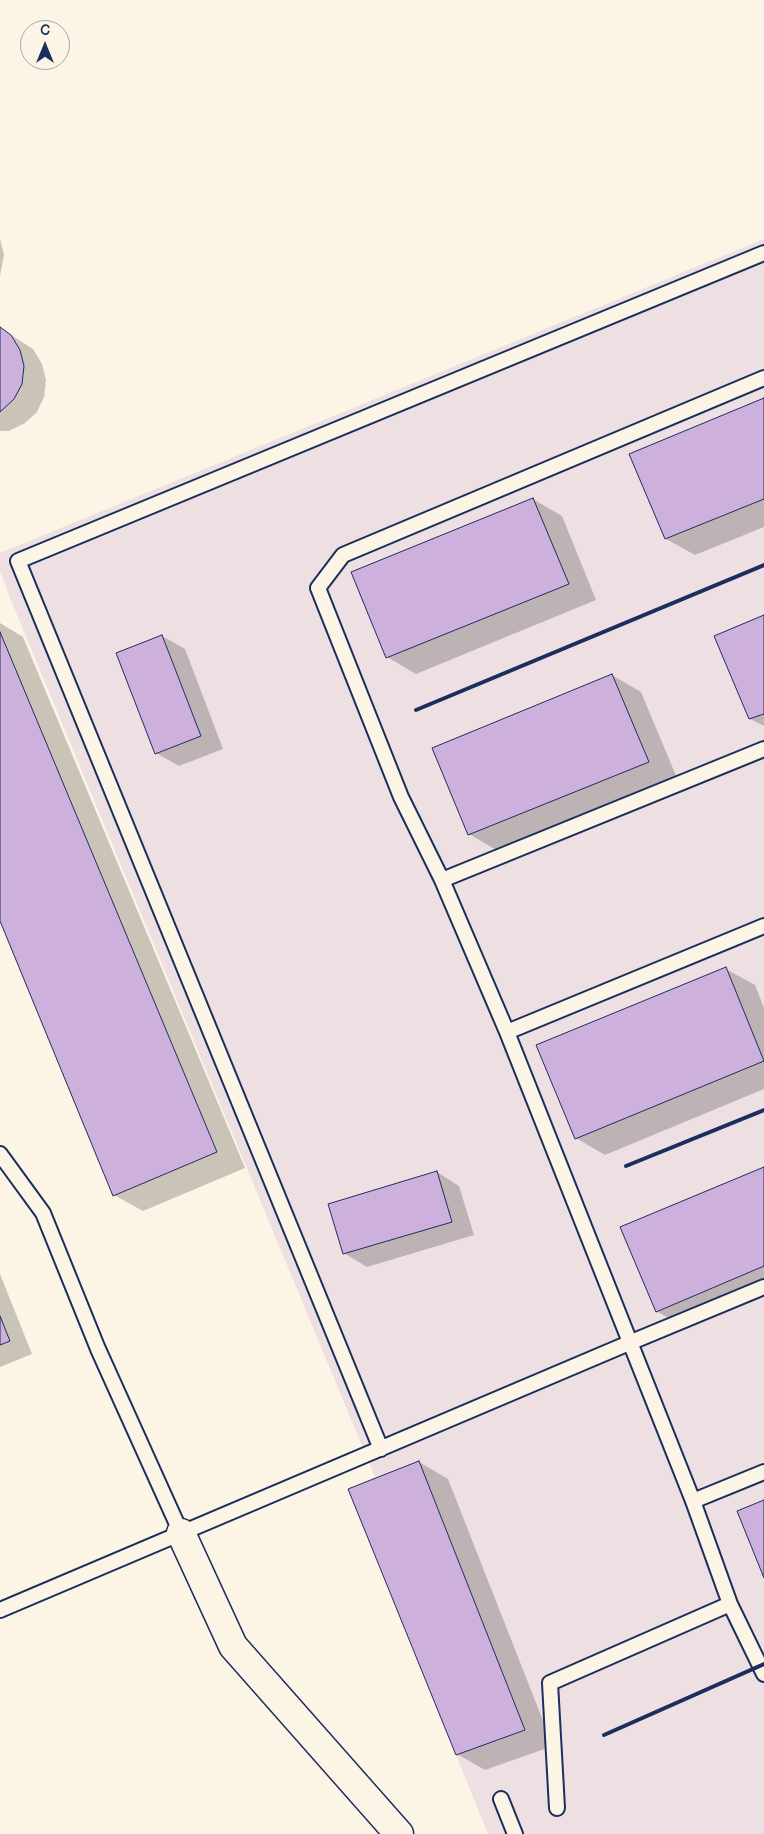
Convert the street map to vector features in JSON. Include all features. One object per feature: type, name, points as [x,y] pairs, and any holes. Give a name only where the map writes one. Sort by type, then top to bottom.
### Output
[{"type":"street","points":[[181,1533],[234,1646],[400,1834]]},
{"type":"lane","points":[[381,1449],[18,561],[764,253]]},
{"type":"lane","points":[[764,378],[342,555],[318,588],[401,797],[442,880],[507,1032],[692,1501],[730,1604],[764,1674]]},
{"type":"lane","points":[[442,880],[764,749]]},
{"type":"lane","points":[[507,1032],[764,926]]},
{"type":"lane","points":[[0,1154],[43,1213],[98,1350],[181,1533]]},
{"type":"lane","points":[[0,1610],[764,1287]]},
{"type":"lane","points":[[692,1501],[764,1472]]},
{"type":"lane","points":[[557,1808],[550,1683],[730,1604]]},
{"type":"lane","points":[[501,1799],[515,1834]]},
{"type":"shaded area","points":[[764,239],[764,1834],[488,1834],[348,1489],[375,1477],[10,598],[0,571],[0,553]]},
{"type":"building","points":[[0,327],[11,335],[20,350],[24,366],[22,384],[14,399],[0,412]]},
{"type":"building","points":[[764,398],[764,499],[665,539],[629,454]]},
{"type":"building","points":[[533,498],[569,584],[386,658],[351,572]]},
{"type":"building","points":[[764,615],[764,714],[749,719],[714,636]]},
{"type":"building","points":[[0,632],[217,1152],[113,1196],[0,921]]},
{"type":"building","points":[[162,635],[201,736],[155,754],[116,653]]},
{"type":"building","points":[[612,674],[649,762],[468,835],[432,748]]},
{"type":"building","points":[[726,967],[764,1061],[575,1139],[536,1045]]},
{"type":"building","points":[[764,1167],[764,1266],[656,1312],[620,1227]]},
{"type":"building","points":[[437,1171],[452,1222],[343,1254],[328,1204]]},
{"type":"building","points":[[0,1316],[10,1341],[0,1345]]},
{"type":"building","points":[[419,1461],[525,1730],[456,1755],[348,1489]]},
{"type":"building","points":[[764,1500],[764,1578],[737,1511]]},
{"type":"railway","points":[[416,710],[764,565]]},
{"type":"railway","points":[[626,1166],[764,1110]]},
{"type":"railway","points":[[604,1735],[764,1664]]}]
